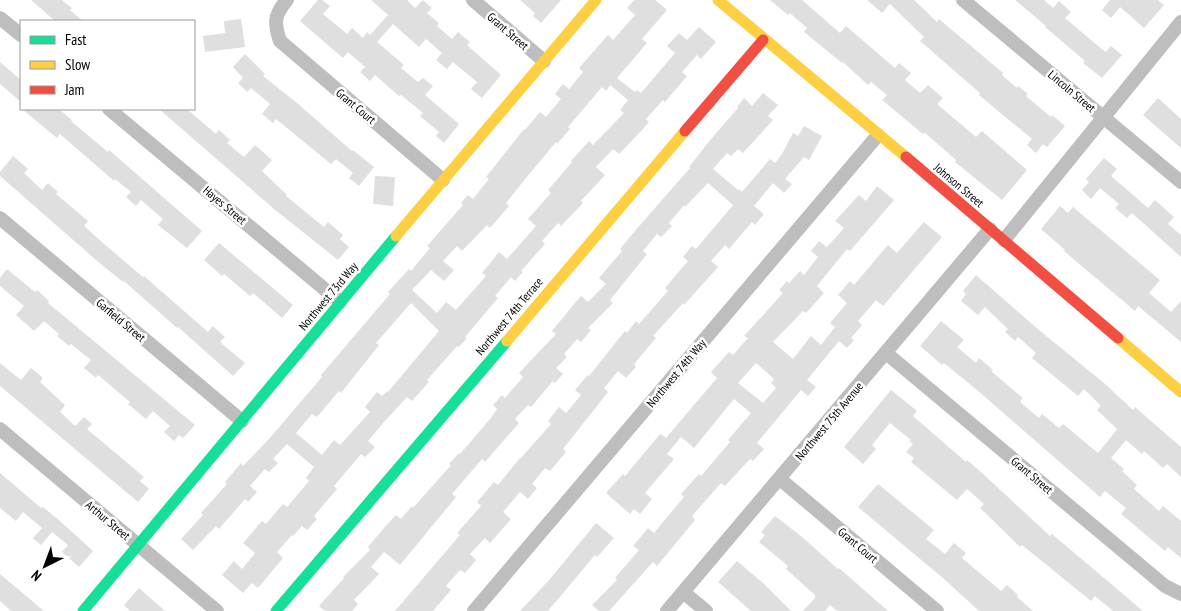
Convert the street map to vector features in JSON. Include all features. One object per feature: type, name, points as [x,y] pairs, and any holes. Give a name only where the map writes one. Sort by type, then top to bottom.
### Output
[{"type":"street","name":"Grant Court","points":[[287,0],[278,10],[275,28],[280,41],[443,180]]},
{"type":"street","name":"Grant Street","points":[[473,0],[544,61]]},
{"type":"street","name":"Northwest 73rd Way","points":[[83,611],[340,302],[596,0]]},
{"type":"street","name":"Johnson Street","points":[[718,0],[763,40],[1004,240],[1181,392]]},
{"type":"street","name":"Lincoln Street","points":[[963,0],[1181,182]]},
{"type":"street","points":[[0,18],[20,34]]},
{"type":"street","points":[[1004,240],[1181,22]]},
{"type":"street","name":"Northwest 74th Terrace","points":[[276,611],[763,40]]},
{"type":"street","name":"Hayes Street","points":[[110,110],[340,302]]},
{"type":"street","name":"Northwest 74th Way","points":[[474,611],[878,135]]},
{"type":"street","name":"Garfield Street","points":[[0,218],[242,421]]},
{"type":"street","name":"Northwest 75th Avenue","points":[[667,611],[780,480],[990,229]]},
{"type":"street","name":"Grant Street","points":[[886,353],[1164,586],[1181,594]]},
{"type":"street","name":"Arthur Street","points":[[0,429],[217,611]]},
{"type":"street","name":"Grant Court","points":[[780,480],[936,611]]},
{"type":"street","points":[[683,592],[706,611]]},
{"type":"building","points":[[31,0],[62,0],[82,20],[54,20]]},
{"type":"building","points":[[318,0],[322,0],[330,6],[323,14],[347,34],[352,28],[363,38],[367,32],[370,35],[388,15],[371,0],[407,0],[415,8],[423,0],[432,8],[427,13],[439,23],[437,26],[452,39],[458,32],[470,42],[467,45],[501,75],[482,98],[471,89],[477,82],[453,62],[447,69],[436,60],[442,53],[426,39],[419,47],[393,24],[377,42],[404,65],[401,68],[418,82],[423,78],[433,86],[425,95],[459,124],[444,143],[436,136],[439,132],[420,116],[423,113],[401,95],[399,96],[375,75],[370,81],[360,72],[365,67],[348,52],[343,58],[300,21]]},
{"type":"building","points":[[520,0],[561,0],[541,23],[533,16],[535,13]]},
{"type":"building","points":[[634,0],[655,0],[667,10],[642,39],[647,43],[617,78],[635,92],[637,90],[641,93],[675,53],[667,46],[679,33],[687,40],[699,27],[716,42],[701,59],[697,55],[682,72],[687,76],[665,102],[663,100],[646,119],[649,122],[619,154],[613,149],[596,167],[605,175],[581,201],[583,203],[561,226],[558,223],[542,241],[545,244],[521,271],[523,272],[515,281],[511,277],[495,296],[498,298],[465,337],[467,338],[459,347],[457,346],[427,380],[429,382],[412,401],[407,397],[368,441],[375,447],[365,457],[361,454],[334,486],[337,489],[314,516],[317,519],[307,530],[302,526],[277,552],[283,558],[258,588],[252,583],[243,593],[222,575],[234,561],[242,569],[255,553],[243,543],[262,521],[266,524],[283,504],[287,507],[309,481],[306,478],[314,467],[287,444],[273,459],[278,463],[269,472],[265,469],[250,486],[257,492],[248,502],[245,499],[219,529],[216,526],[193,550],[181,539],[203,515],[201,513],[227,484],[225,482],[241,463],[243,466],[269,439],[390,294],[388,292],[409,269],[411,271],[430,248],[427,246],[463,205],[461,203],[468,195],[473,199],[489,179],[486,177],[524,129],[540,112],[546,117],[561,99],[555,94],[563,84],[569,89],[583,72],[579,68],[608,35],[613,40],[635,15],[627,8]],"holes":[[[610,85],[628,100],[620,110],[624,113],[593,145],[589,141],[571,161],[548,190],[551,193],[528,219],[536,226],[507,259],[499,252],[482,273],[486,276],[456,310],[446,302],[437,313],[412,290],[431,270],[444,281],[454,270],[443,261],[457,246],[462,251],[487,225],[490,228],[509,206],[506,203],[526,178],[556,142],[557,144],[570,129],[568,127],[602,87],[606,91]],[[411,303],[439,331],[388,392],[382,396],[377,392],[365,407],[370,412],[340,445],[334,440],[322,455],[296,433],[312,414],[317,417],[339,391],[341,393],[379,345],[376,343]]]},
{"type":"building","points":[[770,0],[802,0],[840,33],[846,26],[895,68],[899,63],[911,73],[905,80],[920,93],[928,85],[943,98],[937,104],[976,137],[982,131],[1027,170],[1002,200],[955,162],[956,160],[925,133],[923,134],[882,100],[887,95],[871,82],[868,85],[843,62],[804,32],[807,28],[790,13],[788,15]]},
{"type":"building","points":[[867,0],[914,0],[937,22],[939,19],[1003,73],[1002,75],[1017,88],[1018,86],[1028,94],[1026,96],[1065,126],[1047,147],[1043,144],[1036,153],[1027,145],[1032,139],[979,95],[980,93],[920,41],[924,37],[890,4],[882,13]]},
{"type":"building","points":[[1015,0],[1044,0],[1053,8],[1059,1],[1071,12],[1065,18],[1106,52],[1111,46],[1122,55],[1102,78],[1083,63],[1085,61]]},
{"type":"building","points":[[1110,0],[1158,0],[1164,5],[1144,28],[1120,7],[1111,18],[1102,10]]},
{"type":"building","points":[[241,19],[245,47],[205,52],[203,36],[225,33],[224,21]]},
{"type":"building","points":[[245,54],[265,74],[263,76],[352,151],[374,167],[359,186],[349,178],[353,173],[336,159],[331,164],[276,119],[273,123],[262,114],[270,104],[251,88],[247,92],[238,83],[243,78],[233,67]]},
{"type":"building","points":[[0,62],[20,79],[20,101],[0,84]]},
{"type":"building","points":[[763,93],[778,105],[768,116],[773,120],[743,153],[738,149],[731,156],[727,153],[713,169],[742,192],[770,159],[775,163],[793,133],[798,136],[804,126],[822,136],[809,160],[804,157],[785,179],[792,184],[784,193],[773,183],[754,206],[764,214],[755,225],[752,222],[729,249],[725,245],[711,261],[718,267],[653,336],[656,338],[634,364],[636,367],[626,378],[618,371],[604,388],[608,392],[563,449],[566,452],[550,471],[545,468],[532,484],[537,488],[528,499],[520,492],[503,512],[511,519],[490,543],[485,538],[470,554],[476,560],[465,573],[460,570],[446,586],[451,590],[433,611],[395,611],[460,535],[457,533],[481,506],[477,502],[494,482],[498,485],[551,424],[548,421],[559,407],[566,413],[581,395],[575,390],[589,376],[625,331],[627,333],[636,321],[639,324],[668,291],[665,288],[688,261],[683,257],[692,246],[696,249],[733,205],[708,183],[685,207],[684,205],[669,223],[672,226],[661,237],[657,234],[643,251],[647,254],[610,300],[613,303],[588,328],[591,330],[581,342],[577,339],[564,354],[567,357],[556,368],[563,374],[555,383],[553,381],[531,407],[528,405],[515,419],[519,423],[485,462],[482,459],[452,494],[456,497],[400,565],[384,552],[371,567],[379,574],[354,600],[358,604],[352,611],[325,611],[319,606],[343,577],[370,550],[368,547],[384,528],[396,515],[401,519],[412,506],[413,508],[451,465],[449,464],[490,419],[497,409],[493,405],[502,395],[505,398],[523,377],[519,373],[556,334],[552,331],[581,296],[588,302],[606,284],[599,278],[622,251],[620,249],[690,168],[744,98],[752,106]]},
{"type":"building","points":[[1158,98],[1181,119],[1181,148],[1143,115]]},
{"type":"building","points":[[23,110],[60,110],[202,231],[187,248],[158,225],[163,219],[141,200],[136,206],[126,197],[131,192],[115,179],[114,181],[60,134],[57,138]]},
{"type":"building","points":[[160,110],[188,110],[216,134],[219,130],[230,140],[227,143],[244,157],[255,145],[272,160],[262,171],[286,196],[324,227],[328,222],[343,235],[340,239],[349,247],[338,260],[274,209]]},
{"type":"building","points":[[13,156],[28,169],[24,173],[42,190],[48,183],[58,192],[56,194],[88,221],[84,226],[110,249],[208,332],[213,326],[225,337],[220,342],[245,363],[233,376],[0,176],[0,172]]},
{"type":"building","points":[[1104,158],[1117,169],[1111,176],[1148,208],[1155,200],[1174,217],[1168,224],[1181,235],[1181,257],[1132,213],[1127,218],[1115,208],[1119,204],[1100,188],[1091,199],[1082,190],[1089,182],[1086,179]]},
{"type":"building","points":[[375,176],[395,177],[393,206],[373,204]]},
{"type":"building","points":[[877,186],[894,200],[850,251],[847,249],[817,286],[824,293],[806,313],[803,311],[773,342],[793,359],[811,336],[821,345],[835,327],[830,323],[847,303],[838,295],[850,281],[854,285],[888,245],[897,253],[924,222],[942,237],[883,306],[876,300],[858,321],[862,325],[851,338],[854,340],[847,348],[839,341],[807,380],[816,387],[808,396],[801,390],[757,443],[764,449],[753,461],[750,459],[725,486],[721,483],[692,516],[695,520],[657,566],[653,562],[609,611],[599,611],[592,605],[617,580],[615,578],[639,550],[633,546],[648,528],[654,533],[684,497],[681,494],[699,474],[701,476],[730,442],[728,440],[751,413],[734,399],[694,448],[681,437],[667,454],[674,459],[645,493],[652,499],[640,514],[634,509],[630,514],[606,493],[623,474],[625,476],[660,434],[666,438],[717,378],[711,372],[729,352],[733,355],[748,338],[744,336],[783,293],[779,290],[787,281],[789,283],[800,271],[804,275],[818,257],[811,251],[819,241],[827,247],[844,228],[835,221],[859,195],[866,201]],"holes":[[[756,363],[774,379],[771,383],[776,388],[763,403],[738,383]]]},
{"type":"building","points":[[1060,206],[1068,213],[1073,207],[1160,280],[1149,293],[1171,312],[1181,301],[1181,342],[1138,306],[1135,311],[1041,229]]},
{"type":"building","points":[[219,243],[293,305],[282,318],[253,293],[250,296],[224,274],[222,276],[204,260]]},
{"type":"building","points":[[7,269],[35,292],[37,290],[49,301],[48,303],[195,425],[183,438],[179,435],[174,441],[164,432],[170,426],[153,411],[146,419],[128,404],[130,402],[98,375],[96,378],[84,368],[91,360],[71,344],[69,346],[44,321],[34,331],[16,315],[24,306],[0,286],[0,278]]},
{"type":"building","points":[[976,275],[1104,383],[1133,410],[1135,407],[1181,447],[1181,477],[1167,464],[1163,468],[1144,451],[1142,454],[1126,440],[1111,458],[1124,469],[1122,471],[1137,485],[1134,489],[1159,511],[1163,506],[1181,521],[1181,558],[1168,547],[1165,551],[1121,514],[1126,508],[1105,491],[1100,497],[977,390],[944,363],[942,365],[920,346],[941,321],[964,340],[957,347],[976,363],[979,358],[993,370],[992,372],[1023,398],[1020,402],[1039,418],[1042,414],[1059,428],[1063,424],[1098,453],[1112,436],[1117,429],[1097,410],[1101,406],[1084,389],[1078,396],[1032,358],[1036,353],[1018,337],[1015,341],[1005,332],[1008,329],[985,307],[978,315],[961,301],[966,294],[963,291]]},
{"type":"building","points":[[0,363],[21,380],[31,368],[43,378],[40,382],[65,405],[60,412],[75,426],[84,417],[92,424],[87,429],[144,477],[140,481],[149,489],[138,502],[0,386]]},
{"type":"building","points":[[891,390],[917,411],[913,416],[966,462],[967,460],[981,472],[1050,536],[1052,534],[1143,611],[1113,611],[1095,596],[1091,601],[1022,545],[1020,547],[980,508],[984,504],[967,489],[957,500],[911,462],[914,458],[906,452],[913,444],[909,441],[911,440],[890,423],[872,445],[876,449],[863,464],[844,447]]},
{"type":"building","points":[[0,473],[41,508],[43,507],[60,521],[93,551],[79,567],[62,552],[68,545],[52,532],[41,545],[33,538],[42,528],[23,512],[16,521],[0,508]]},
{"type":"building","points":[[878,484],[934,530],[926,539],[945,554],[954,543],[966,553],[962,558],[1001,591],[1007,585],[1033,611],[979,611],[858,507]]},
{"type":"building","points":[[775,516],[888,611],[837,611],[830,605],[825,611],[803,611],[815,598],[815,595],[786,569],[788,566],[759,542],[765,535],[761,532]]},
{"type":"building","points":[[596,523],[614,538],[597,557],[595,555],[548,611],[520,611],[550,579]]},
{"type":"building","points":[[737,561],[763,583],[791,611],[751,611],[718,582]]},
{"type":"building","points":[[0,574],[44,611],[11,611],[0,601]]},
{"type":"building","points":[[139,588],[165,611],[130,611],[124,605]]},
{"type":"traffic: fast","points":[[83,611],[396,236]]},
{"type":"traffic: fast","points":[[276,611],[507,341]]},
{"type":"traffic: slow","points":[[396,236],[596,0]]},
{"type":"traffic: slow","points":[[718,0],[906,157]]},
{"type":"traffic: slow","points":[[507,341],[685,131]]},
{"type":"traffic: slow","points":[[1118,338],[1181,392]]},
{"type":"traffic: jam","points":[[685,131],[763,40]]},
{"type":"traffic: jam","points":[[906,157],[1118,338]]}]
